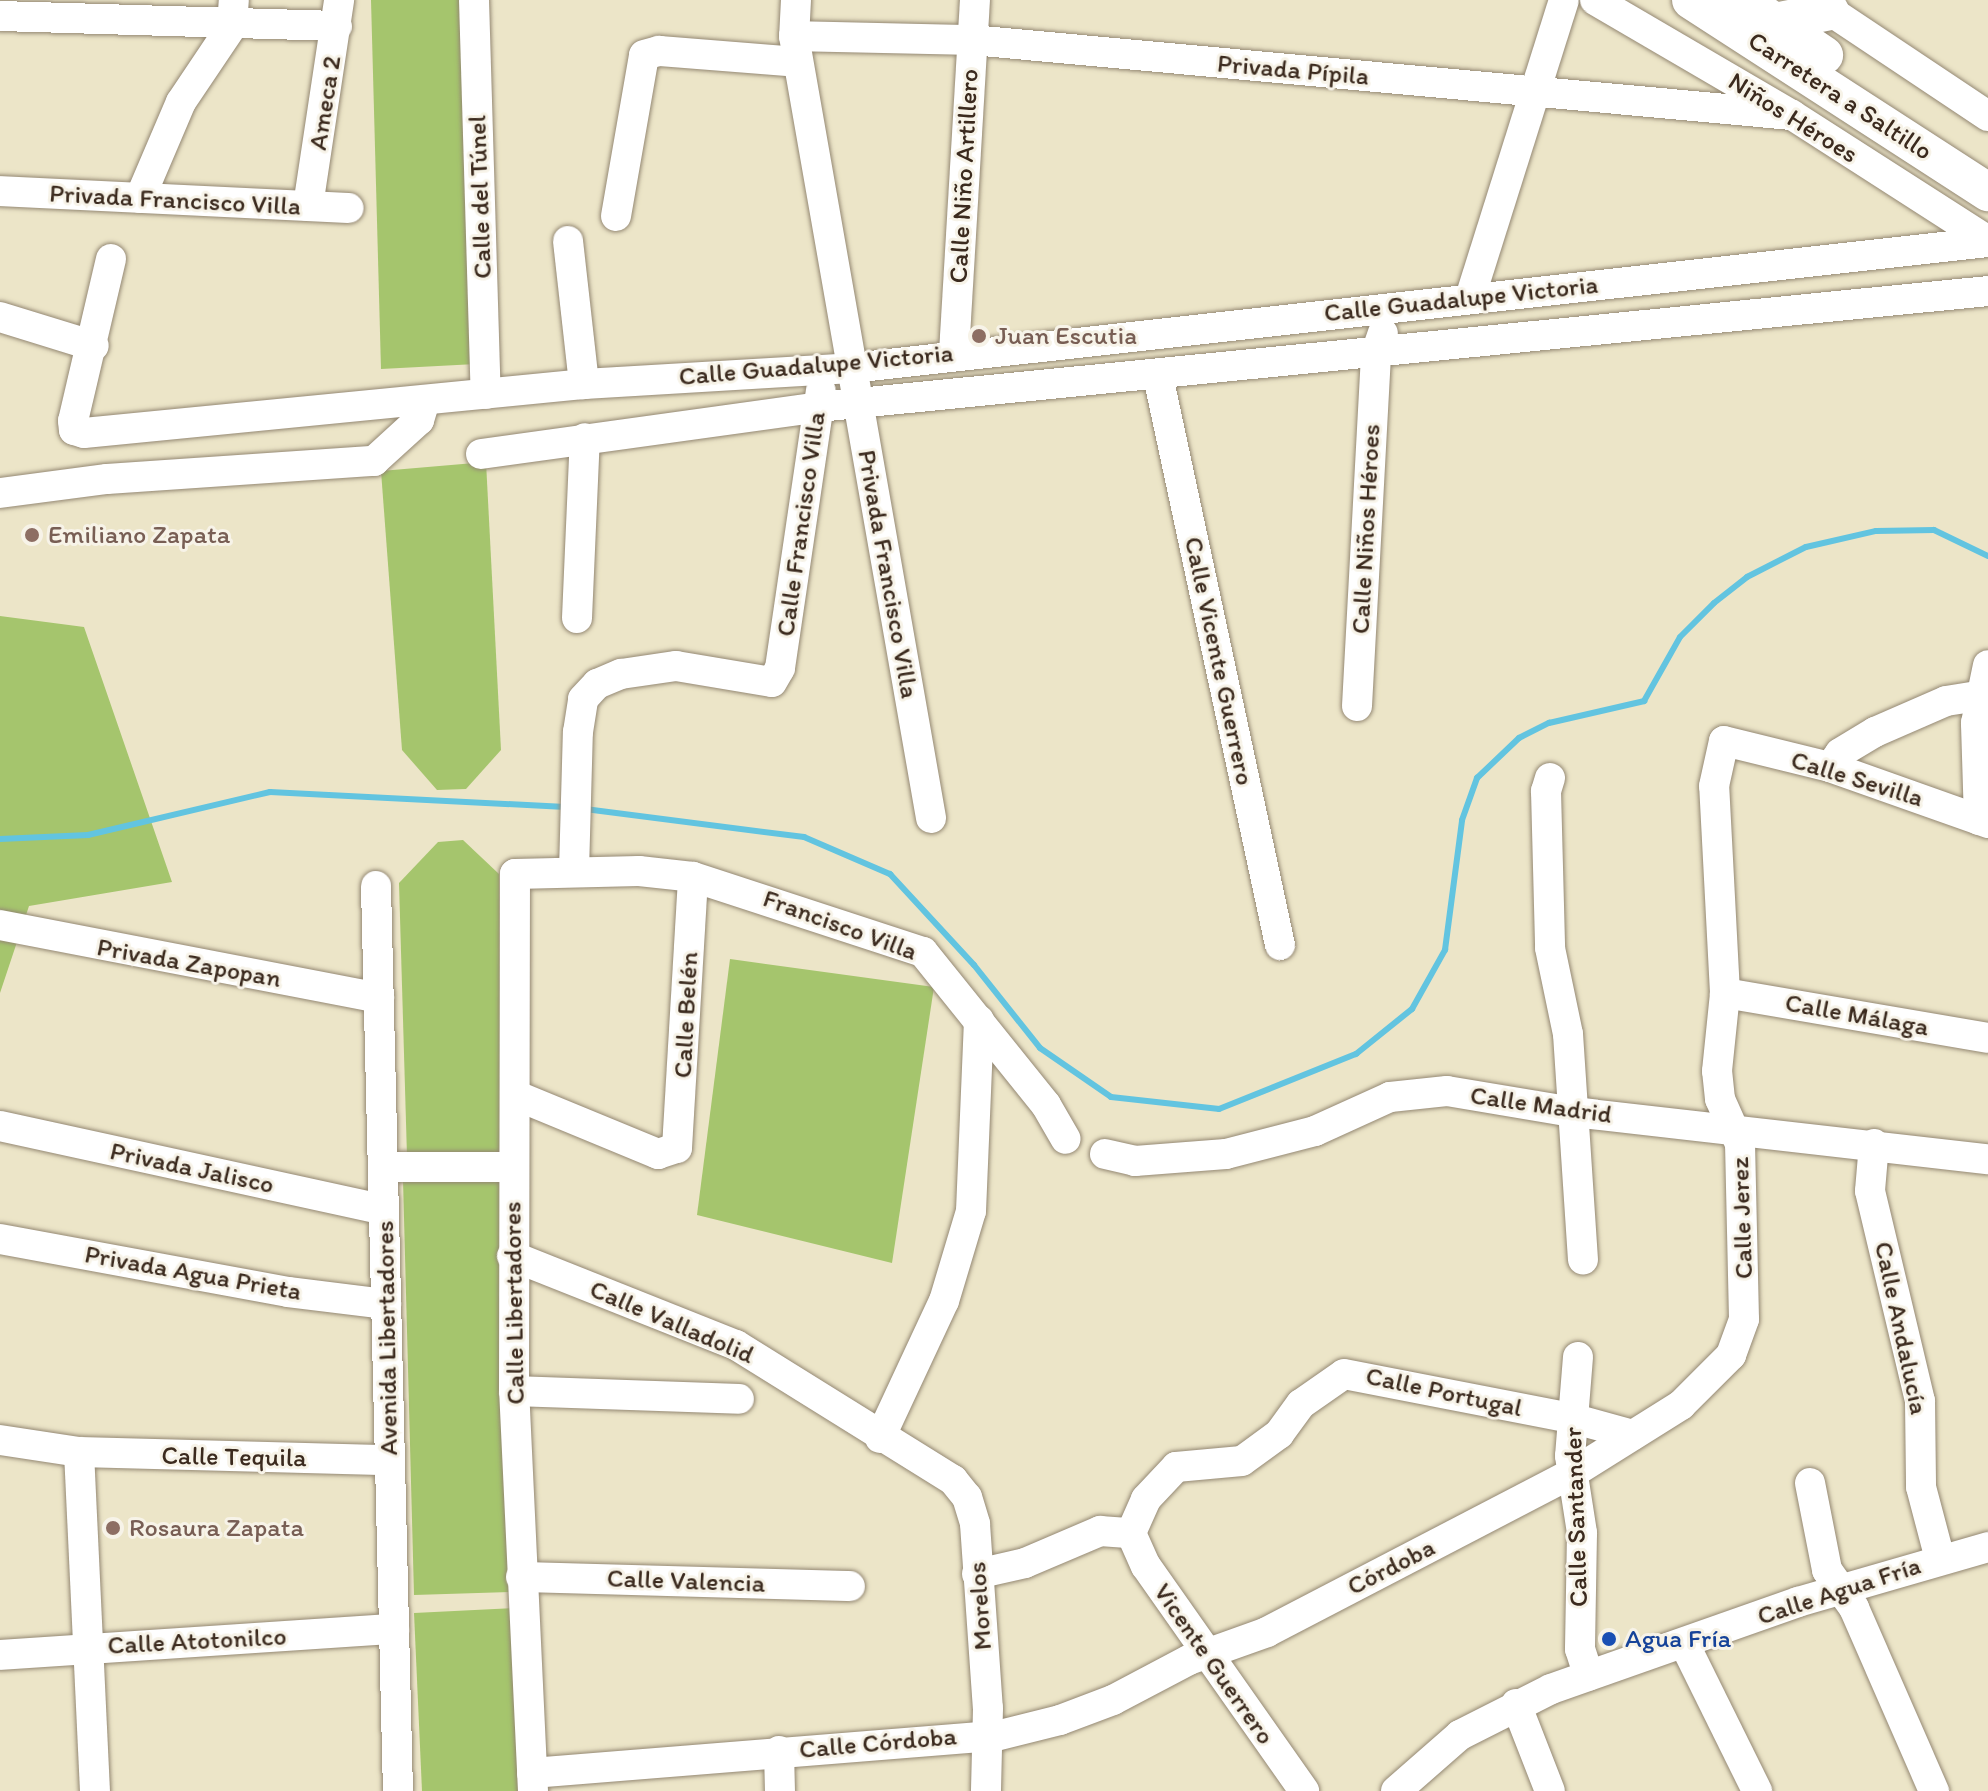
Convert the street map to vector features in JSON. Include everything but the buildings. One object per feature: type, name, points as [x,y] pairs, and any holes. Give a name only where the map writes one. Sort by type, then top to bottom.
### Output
[{"type":"main road","name":"Carretera a Saltillo","points":[[1691,0],[1988,192]]},
{"type":"main road","name":"Carretera a Saltillo","points":[[1742,0],[1780,14],[1988,160]]},
{"type":"main road","points":[[1780,14],[1822,6]]},
{"type":"street","name":"Calle del Túnel","points":[[474,0],[486,394]]},
{"type":"street","points":[[796,0],[796,49]]},
{"type":"street","name":"Calle Niño Artillero","points":[[954,353],[975,0]]},
{"type":"street","points":[[1470,298],[1564,0]]},
{"type":"street","name":"Niños Héroes","points":[[1595,0],[1792,115],[1988,242]]},
{"type":"street","points":[[1822,6],[1988,116]]},
{"type":"street","points":[[140,198],[175,112],[233,13]]},
{"type":"street","points":[[0,16],[338,13]]},
{"type":"street","name":"Ameca 2","points":[[308,206],[338,13]]},
{"type":"street","name":"Privada Pípila","points":[[616,216],[644,55],[659,51],[796,49],[972,40],[1792,115]]},
{"type":"street","name":"Privada Francisco Villa","points":[[796,49],[846,330],[839,369],[858,404],[931,818]]},
{"type":"street","name":"Privada Francisco Villa","points":[[0,191],[349,208]]},
{"type":"street","points":[[568,241],[584,384]]},
{"type":"street","name":"Calle Guadalupe Victoria","points":[[88,432],[584,384],[839,369],[954,353],[1988,242]]},
{"type":"street","points":[[107,479],[88,432],[94,346],[111,259]]},
{"type":"street","name":"Calle Guadalupe Victoria","points":[[481,454],[818,407],[1158,376],[1988,291]]},
{"type":"street","name":"Calle Niños Héroes","points":[[1357,706],[1376,353],[1393,307]]},
{"type":"street","points":[[0,317],[94,346]]},
{"type":"street","name":"Calle Francisco Villa","points":[[574,871],[583,699],[597,684],[621,674],[676,666],[772,682],[780,668],[818,407],[839,369]]},
{"type":"street","name":"Calle Vicente Guerrero","points":[[1158,376],[1280,945]]},
{"type":"street","points":[[0,493],[107,479],[374,461],[419,420],[425,400]]},
{"type":"street","points":[[577,618],[585,438]]},
{"type":"street","points":[[1984,822],[1975,747],[1979,696],[1988,665]]},
{"type":"street","points":[[1830,767],[1840,753],[1875,732],[1946,701],[1979,696]]},
{"type":"street","name":"Calle Sevilla","points":[[1724,741],[1830,767],[1984,822]]},
{"type":"street","name":"Calle Jerez","points":[[1571,1474],[1712,1379],[1739,1339],[1745,1294],[1740,1150],[1718,1089],[1725,993],[1714,786],[1724,741]]},
{"type":"street","points":[[1550,778],[1546,791],[1550,948],[1568,1034],[1583,1260]]},
{"type":"street","name":"Francisco Villa","points":[[574,871],[693,877],[923,952],[979,1020],[1066,1139]]},
{"type":"street","name":"Calle Libertadores","points":[[533,1782],[521,1577],[512,1256],[501,1167],[515,1095],[515,874],[574,871]]},
{"type":"street","name":"Calle Belén","points":[[515,1095],[658,1154],[673,1152],[679,1142],[693,877]]},
{"type":"street","name":"Avenida Libertadores","points":[[376,886],[389,1167],[384,1210],[398,1791]]},
{"type":"street","name":"Privada Zapopan","points":[[0,925],[379,998]]},
{"type":"street","name":"Calle Málaga","points":[[1725,993],[1988,1038]]},
{"type":"street","points":[[880,1438],[944,1301],[971,1211],[979,1020]]},
{"type":"street","name":"Calle Madrid","points":[[1105,1154],[1135,1161],[1226,1154],[1315,1131],[1412,1091],[1447,1091],[1573,1112],[1988,1159]]},
{"type":"street","name":"Privada Jalisco","points":[[0,1126],[384,1210]]},
{"type":"street","name":"Calle Andalucía","points":[[1874,1144],[1870,1191],[1920,1401],[1921,1487],[1940,1559]]},
{"type":"street","points":[[389,1167],[501,1167]]},
{"type":"street","name":"Privada Agua Prieta","points":[[0,1239],[386,1304]]},
{"type":"street","name":"Calle Valladolid","points":[[512,1256],[736,1345],[906,1454]]},
{"type":"street","name":"Calle Santander","points":[[1578,1357],[1571,1418],[1571,1474],[1582,1533],[1580,1649],[1589,1676]]},
{"type":"street","name":"Calle Portugal","points":[[1131,1533],[1146,1499],[1176,1467],[1242,1461],[1279,1434],[1301,1404],[1344,1374],[1571,1418],[1633,1435]]},
{"type":"street","points":[[514,1391],[739,1399]]},
{"type":"street","name":"Calle Tequila","points":[[0,1440],[79,1452],[390,1460]]},
{"type":"street","points":[[79,1452],[95,1791]]},
{"type":"street","name":"Morelos","points":[[906,1454],[953,1480],[967,1497],[975,1524],[987,1736],[986,1791]]},
{"type":"street","name":"Córdoba","points":[[1208,1654],[1267,1632],[1571,1474]]},
{"type":"street","points":[[1810,1483],[1827,1570],[1837,1589],[1854,1608],[1934,1791]]},
{"type":"street","points":[[977,1574],[1025,1563],[1100,1531],[1131,1533]]},
{"type":"street","name":"Vicente Guerrero","points":[[1131,1533],[1146,1566],[1208,1654],[1289,1787]]},
{"type":"street","name":"Calle Agua Fría","points":[[1396,1791],[1460,1735],[1516,1704],[1837,1589],[1988,1547]]},
{"type":"street","name":"Calle Valencia","points":[[521,1577],[850,1586]]},
{"type":"street","name":"Calle Atotonilco","points":[[0,1655],[394,1629]]},
{"type":"street","points":[[1684,1643],[1757,1791]]},
{"type":"street","name":"Calle Córdoba","points":[[533,1782],[779,1751],[987,1736],[1086,1712],[1208,1654]]},
{"type":"street","points":[[1516,1704],[1550,1791]]},
{"type":"street","points":[[779,1751],[780,1791]]},
{"type":"green space","points":[[371,0],[467,0],[476,364],[381,369]]},
{"type":"green space","points":[[486,462],[501,750],[466,789],[437,790],[402,750],[381,471]]},
{"type":"green space","points":[[0,616],[84,627],[172,882],[29,906],[0,993]]},
{"type":"green space","points":[[463,840],[499,874],[501,1155],[407,1156],[399,883],[438,842]]},
{"type":"green space","points":[[730,959],[934,987],[892,1263],[697,1215]]},
{"type":"green space","points":[[502,1178],[513,1592],[414,1595],[403,1180]]},
{"type":"green space","points":[[514,1608],[522,1791],[422,1791],[414,1613]]},
{"type":"waterway","points":[[585,809],[804,837],[890,874],[974,965],[1040,1048],[1111,1097],[1219,1109],[1356,1054],[1412,1009],[1445,950],[1462,820],[1477,778],[1519,738],[1549,723],[1644,701],[1680,637],[1714,603],[1747,577],[1806,547],[1876,531],[1934,530],[1988,556]]},
{"type":"waterway","points":[[0,839],[88,835],[270,792],[566,807]]},
{"type":"place","name":"Juan Escutia","points":[[979,336]]},
{"type":"place","name":"Emiliano Zapata","points":[[32,535]]},
{"type":"place","name":"Rosaura Zapata","points":[[113,1528]]},
{"type":"place","name":"Agua Fría","points":[[1609,1639]]}]
